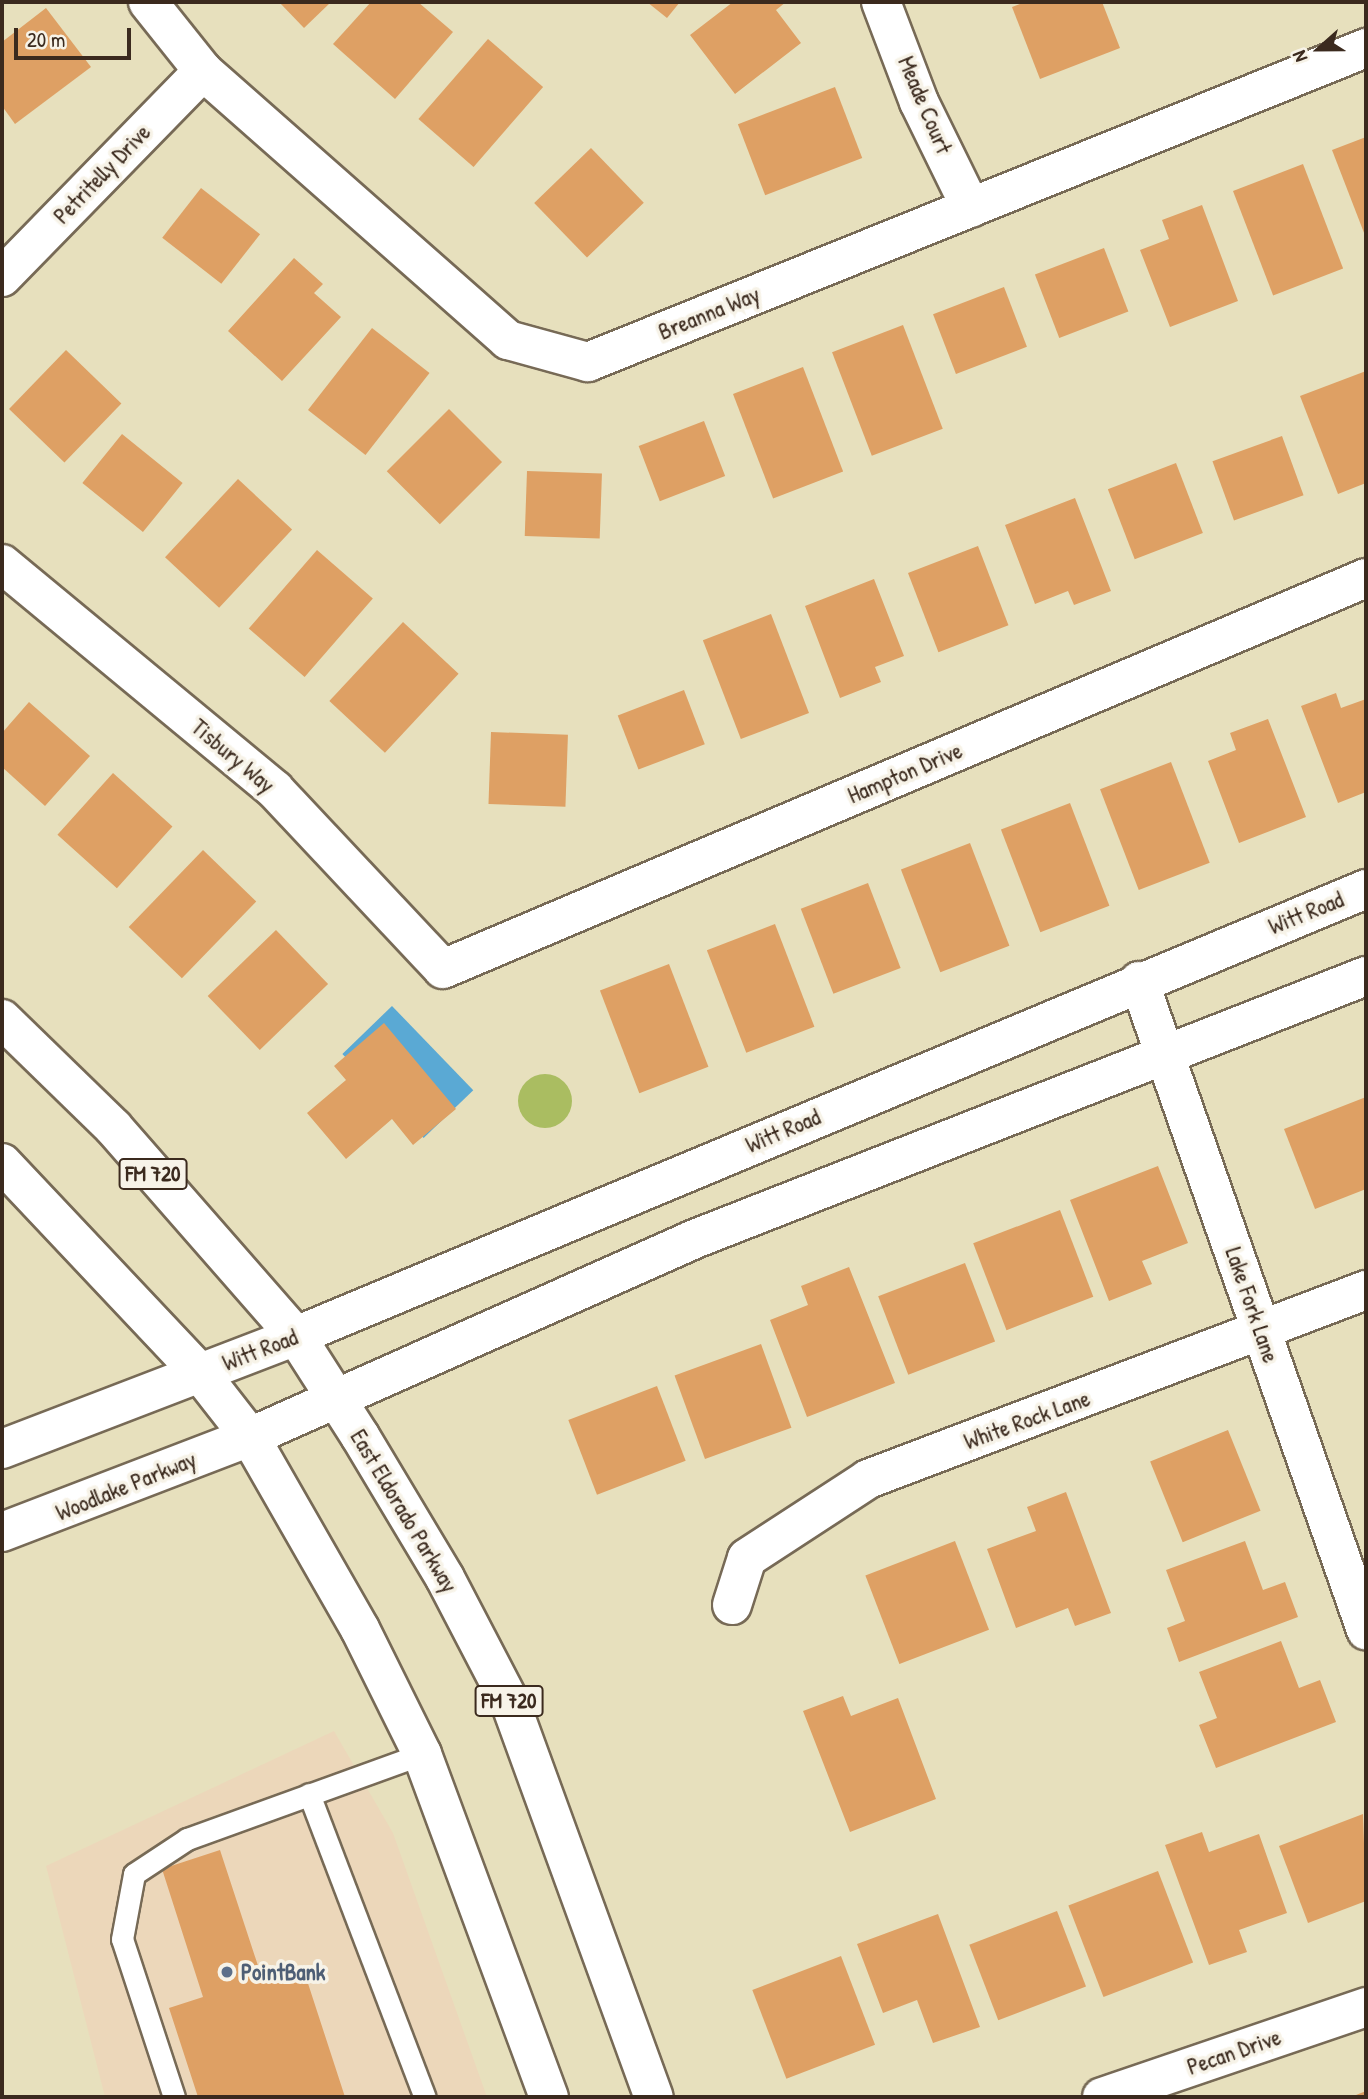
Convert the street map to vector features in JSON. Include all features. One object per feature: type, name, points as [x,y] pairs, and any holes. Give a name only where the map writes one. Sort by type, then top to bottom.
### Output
[{"type":"street","name":"Breanna Way","points":[[148,2],[203,71],[508,340],[550,356],[588,362],[1366,48]]},
{"type":"street","name":"Meade Court","points":[[881,2],[919,102],[971,208]]},
{"type":"street","name":"Petritelly Drive","points":[[2,276],[203,71]]},
{"type":"street","name":"Tisbury Way","points":[[2,565],[275,790],[443,969]]},
{"type":"street","name":"Hampton Drive","points":[[443,969],[1366,578]]},
{"type":"street","name":"Witt Road","points":[[200,1373],[296,1336],[1139,981],[1366,889]]},
{"type":"street","points":[[250,1437],[692,1240],[1166,1058],[1366,976]]},
{"type":"street","name":"Lake Fork Lane","points":[[1139,981],[1366,1630]]},
{"type":"street","name":"East Eldorado Parkway","points":[[2,1019],[113,1127],[296,1336],[338,1400],[445,1578],[511,1705],[654,2097]]},
{"type":"street","points":[[2,1163],[200,1373],[250,1437],[360,1629],[422,1754],[549,2097]]},
{"type":"street","name":"White Rock Lane","points":[[732,1605],[747,1558],[868,1479],[1262,1332],[1366,1290]]},
{"type":"street","points":[[2,1449],[200,1373]]},
{"type":"street","name":"Woodlake Parkway","points":[[2,1532],[250,1437]]},
{"type":"street","name":"Pecan Drive","points":[[1102,2097],[1366,2007]]},
{"type":"lane","points":[[174,2097],[122,1938],[134,1874],[187,1839],[422,1754]]},
{"type":"lane","points":[[309,1794],[425,2097]]},
{"type":"shaded area","points":[[334,1731],[393,1833],[487,2097],[105,2097],[46,1866]]},
{"type":"green space","points":[[545,1074],[564,1082],[572,1101],[564,1120],[545,1128],[526,1120],[518,1101],[526,1082]]},
{"type":"water","points":[[392,1006],[473,1090],[424,1138],[342,1054]]},
{"type":"building","points":[[279,2],[331,2],[304,28]]},
{"type":"building","points":[[371,2],[418,2],[453,32],[395,99],[333,44]]},
{"type":"building","points":[[647,2],[680,2],[667,18]]},
{"type":"building","points":[[733,2],[786,2],[776,10],[801,43],[735,94],[690,35]]},
{"type":"building","points":[[1025,2],[1102,2],[1120,48],[1040,79],[1012,7]]},
{"type":"building","points":[[46,8],[91,67],[15,124],[2,106],[2,42]]},
{"type":"building","points":[[488,39],[543,87],[474,167],[418,119]]},
{"type":"building","points":[[835,87],[862,158],[765,195],[738,124]]},
{"type":"building","points":[[1366,137],[1366,238],[1332,150]]},
{"type":"building","points":[[591,148],[644,203],[587,258],[534,203]]},
{"type":"building","points":[[1303,164],[1343,269],[1273,295],[1233,191]]},
{"type":"building","points":[[201,188],[260,234],[221,284],[162,238]]},
{"type":"building","points":[[1202,205],[1238,301],[1170,327],[1140,250],[1169,239],[1162,220]]},
{"type":"building","points":[[1104,248],[1128,311],[1059,338],[1035,275]]},
{"type":"building","points":[[294,258],[323,284],[314,293],[341,317],[282,381],[228,331]]},
{"type":"building","points":[[1004,287],[1027,347],[956,374],[933,314]]},
{"type":"building","points":[[903,325],[943,429],[872,456],[832,352]]},
{"type":"building","points":[[372,328],[430,373],[365,455],[308,410]]},
{"type":"building","points":[[66,350],[121,403],[64,462],[9,409]]},
{"type":"building","points":[[803,367],[843,472],[773,498],[733,394]]},
{"type":"building","points":[[1366,371],[1366,483],[1338,494],[1300,396]]},
{"type":"building","points":[[449,409],[502,462],[440,524],[387,471]]},
{"type":"building","points":[[704,421],[725,476],[660,501],[639,446]]},
{"type":"building","points":[[122,434],[183,483],[143,532],[82,483]]},
{"type":"building","points":[[1282,436],[1304,495],[1234,521],[1212,461]]},
{"type":"building","points":[[1176,463],[1203,533],[1135,559],[1108,489]]},
{"type":"building","points":[[527,471],[602,474],[600,539],[525,536]]},
{"type":"building","points":[[238,479],[292,529],[219,608],[165,557]]},
{"type":"building","points":[[1075,498],[1111,591],[1074,605],[1068,591],[1035,604],[1005,525]]},
{"type":"building","points":[[978,546],[1008,625],[938,652],[908,573]]},
{"type":"building","points":[[317,550],[373,599],[305,677],[249,628]]},
{"type":"building","points":[[874,579],[904,656],[875,667],[881,682],[840,698],[805,606]]},
{"type":"building","points":[[771,614],[809,713],[741,739],[703,640]]},
{"type":"building","points":[[403,622],[459,674],[385,753],[329,701]]},
{"type":"building","points":[[684,690],[705,744],[639,770],[618,715]]},
{"type":"building","points":[[1336,693],[1341,708],[1366,699],[1366,792],[1338,803],[1301,706]]},
{"type":"building","points":[[29,702],[90,756],[45,806],[2,767],[2,733]]},
{"type":"building","points":[[1268,719],[1306,817],[1239,843],[1208,761],[1236,750],[1230,733]]},
{"type":"building","points":[[491,732],[568,735],[565,807],[488,804]]},
{"type":"building","points":[[1171,762],[1210,863],[1139,890],[1100,789]]},
{"type":"building","points":[[113,773],[172,827],[117,888],[57,835]]},
{"type":"building","points":[[1070,803],[1109,906],[1040,932],[1001,830]]},
{"type":"building","points":[[970,843],[1009,946],[940,972],[901,870]]},
{"type":"building","points":[[203,850],[256,901],[182,978],[129,927]]},
{"type":"building","points":[[868,883],[901,968],[833,994],[801,909]]},
{"type":"building","points":[[775,924],[814,1027],[746,1053],[707,950]]},
{"type":"building","points":[[276,930],[328,984],[260,1050],[208,996]]},
{"type":"building","points":[[669,964],[708,1067],[639,1093],[600,991]]},
{"type":"building","points":[[384,1023],[456,1109],[413,1145],[392,1119],[346,1159],[307,1113],[346,1080],[334,1066]]},
{"type":"building","points":[[1366,1097],[1366,1189],[1315,1209],[1284,1129]]},
{"type":"building","points":[[1158,1166],[1188,1243],[1142,1261],[1152,1284],[1109,1301],[1070,1200]]},
{"type":"building","points":[[1060,1210],[1093,1297],[1007,1330],[973,1243]]},
{"type":"building","points":[[965,1263],[995,1341],[908,1375],[878,1296]]},
{"type":"building","points":[[849,1267],[895,1383],[807,1417],[770,1320],[808,1305],[801,1286]]},
{"type":"building","points":[[761,1344],[791,1428],[705,1459],[675,1375]]},
{"type":"building","points":[[657,1386],[686,1461],[597,1495],[568,1420]]},
{"type":"building","points":[[1228,1430],[1261,1511],[1183,1542],[1150,1461]]},
{"type":"building","points":[[1066,1492],[1111,1613],[1075,1626],[1068,1608],[1016,1628],[987,1549],[1036,1531],[1027,1507]]},
{"type":"building","points":[[955,1541],[989,1630],[899,1664],[865,1575]]},
{"type":"building","points":[[1245,1541],[1263,1590],[1285,1582],[1298,1617],[1179,1662],[1167,1628],[1185,1621],[1166,1570]]},
{"type":"building","points":[[1281,1641],[1299,1688],[1320,1680],[1336,1722],[1216,1768],[1199,1725],[1217,1718],[1199,1672]]},
{"type":"building","points":[[843,1696],[851,1716],[898,1698],[936,1799],[850,1832],[803,1711]]},
{"type":"building","points":[[1363,1814],[1366,1901],[1308,1923],[1279,1846]]},
{"type":"building","points":[[1202,1832],[1209,1852],[1259,1834],[1287,1913],[1239,1930],[1247,1952],[1209,1965],[1165,1845]]},
{"type":"building","name":"PointBank","points":[[220,1850],[262,1978],[302,1965],[345,2097],[198,2097],[169,2008],[203,1997],[162,1869]]},
{"type":"building","points":[[1158,1871],[1193,1962],[1103,1997],[1068,1905]]},
{"type":"building","points":[[1057,1911],[1086,1987],[998,2020],[969,1945]]},
{"type":"building","points":[[938,1914],[980,2027],[933,2043],[917,2000],[883,2013],[857,1944]]},
{"type":"building","points":[[841,1956],[875,2045],[786,2079],[752,1990]]},
{"type":"building","points":[[1366,2091],[1366,2097],[1351,2097]]},
{"type":"place","name":"PointBank","points":[[227,1972]]}]
